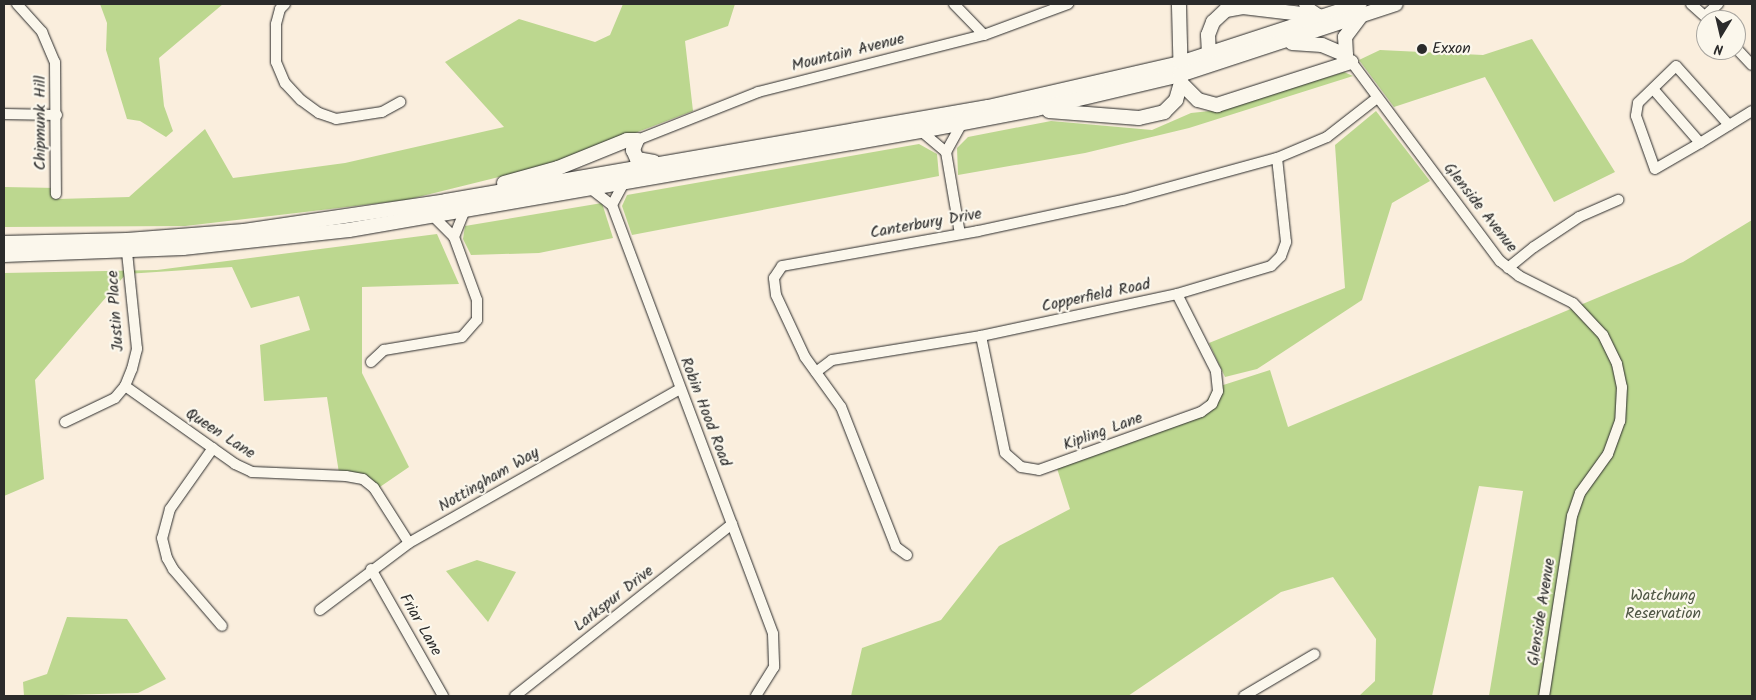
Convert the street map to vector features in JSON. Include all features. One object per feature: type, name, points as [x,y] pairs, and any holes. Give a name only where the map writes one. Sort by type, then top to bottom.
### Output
[{"type":"highway","points":[[1036,109],[1147,118],[1169,108],[1178,95],[1180,74],[1178,4]]},
{"type":"highway","points":[[4,243],[127,240],[244,232],[446,201],[1180,74],[1209,54],[1324,17],[1396,4]]},
{"type":"highway","points":[[1225,62],[1214,60],[1209,54],[1207,41],[1213,22],[1226,10],[1255,6],[1324,17]]},
{"type":"highway","points":[[1349,58],[1345,37],[1360,10]]},
{"type":"highway","points":[[4,255],[127,252],[266,241],[433,216],[962,123],[1036,109],[1225,62],[1286,43],[1360,10]]},
{"type":"highway","points":[[1286,43],[1322,45],[1349,58]]},
{"type":"highway","points":[[1180,74],[1198,100],[1217,105],[1349,58]]},
{"type":"highway","points":[[446,201],[558,168],[626,140],[637,140],[633,150],[637,159],[664,163]]},
{"type":"street","name":"Chipmunk Hill","points":[[17,4],[42,32],[53,53],[57,79],[56,194]]},
{"type":"street","points":[[285,4],[280,9],[276,24],[276,62],[285,83],[301,100],[319,113],[336,119],[382,112],[400,102]]},
{"type":"street","points":[[954,4],[984,36]]},
{"type":"street","name":"Mountain Avenue","points":[[637,140],[758,92],[984,36],[1068,4]]},
{"type":"street","points":[[1304,4],[1324,17]]},
{"type":"street","name":"Glenside Avenue","points":[[1349,58],[1508,268],[1556,292],[1588,317],[1613,353],[1622,387],[1622,410],[1615,438],[1580,492],[1572,516],[1544,696]]},
{"type":"street","points":[[1729,125],[1676,66],[1654,90],[1638,103],[1636,116],[1655,169],[1752,112]]},
{"type":"street","points":[[1654,90],[1700,142]]},
{"type":"street","name":"Canterbury Drive","points":[[907,555],[896,547],[841,407],[796,340],[776,295],[774,278],[782,266],[960,234],[1123,200],[1277,158],[1327,138],[1378,98]]},
{"type":"street","points":[[4,114],[56,115]]},
{"type":"street","points":[[960,234],[946,152],[962,123]]},
{"type":"street","points":[[921,130],[946,152]]},
{"type":"street","name":"Copperfield Road","points":[[816,372],[832,360],[982,336],[1177,294],[1264,269],[1281,256],[1286,235],[1277,158]]},
{"type":"street","points":[[590,188],[612,205],[624,182]]},
{"type":"street","points":[[1508,268],[1534,247],[1579,217],[1618,200]]},
{"type":"street","name":"Robin Hood Road","points":[[612,205],[771,628],[775,647],[774,667],[756,696]]},
{"type":"street","points":[[454,237],[465,210]]},
{"type":"street","points":[[371,362],[384,350],[453,340],[473,327],[479,312],[477,300],[454,237],[433,216]]},
{"type":"street","name":"Justin Place","points":[[125,386],[137,349],[127,252]]},
{"type":"street","name":"Kipling Lane","points":[[982,336],[1005,453],[1021,467],[1039,470],[1201,412],[1212,404],[1218,391],[1216,371],[1177,294]]},
{"type":"street","points":[[65,422],[99,409],[125,386]]},
{"type":"street","name":"Queen Lane","points":[[125,386],[213,448],[252,472],[346,476],[368,483],[374,488],[409,543]]},
{"type":"street","name":"Nottingham Way","points":[[320,610],[371,569],[409,543],[680,389]]},
{"type":"street","points":[[213,448],[170,509],[162,538],[167,558],[174,569],[222,626]]},
{"type":"street","name":"Larkspur Drive","points":[[515,696],[732,524]]},
{"type":"street","name":"Friar Lane","points":[[371,569],[443,696]]},
{"type":"street","points":[[1244,696],[1315,654]]},
{"type":"green space","points":[[100,4],[223,4],[159,58],[164,106],[173,131],[166,137],[140,121],[127,119],[106,50],[107,23]]},
{"type":"green space","points":[[623,4],[735,4],[728,26],[685,41],[693,111],[556,163],[406,200],[185,226],[4,227],[4,187],[57,188],[58,199],[129,197],[205,129],[233,178],[345,163],[504,127],[445,62],[519,19],[595,42],[610,35]]},
{"type":"green space","points":[[1532,39],[1615,172],[1554,202],[1485,77],[1394,107],[1359,60],[1380,50],[1483,55]]},
{"type":"green space","points":[[1344,72],[1353,76],[1189,128],[1085,153],[958,175],[957,148],[968,137],[1051,121],[1152,130],[1191,113],[1219,110]]},
{"type":"green space","points":[[1376,111],[1430,181],[1392,203],[1362,300],[1257,369],[1225,377],[1209,343],[1345,288],[1335,145]]},
{"type":"green space","points":[[919,144],[937,154],[939,176],[632,235],[622,206],[627,195]]},
{"type":"green space","points":[[602,203],[613,238],[539,253],[471,255],[463,239],[465,226]]},
{"type":"green space","name":"Watchung Reservation","points":[[1752,220],[1752,696],[1489,696],[1523,491],[1479,486],[1432,696],[1359,696],[1375,681],[1376,639],[1333,577],[1281,592],[1128,696],[851,696],[862,648],[941,620],[999,546],[1070,509],[1054,459],[1201,411],[1214,388],[1270,370],[1288,427],[1683,262]]},
{"type":"green space","points":[[437,234],[459,284],[362,287],[362,373],[409,467],[374,491],[359,478],[339,473],[327,397],[264,401],[260,345],[310,330],[299,296],[251,308],[232,267],[126,274],[35,380],[44,479],[4,496],[4,273],[157,270]]},
{"type":"green space","points":[[477,560],[516,572],[488,622],[446,571]]},
{"type":"green space","points":[[67,617],[127,619],[166,679],[138,693],[24,696],[23,682],[47,674]]},
{"type":"place","name":"Exxon","points":[[1422,49]]}]
